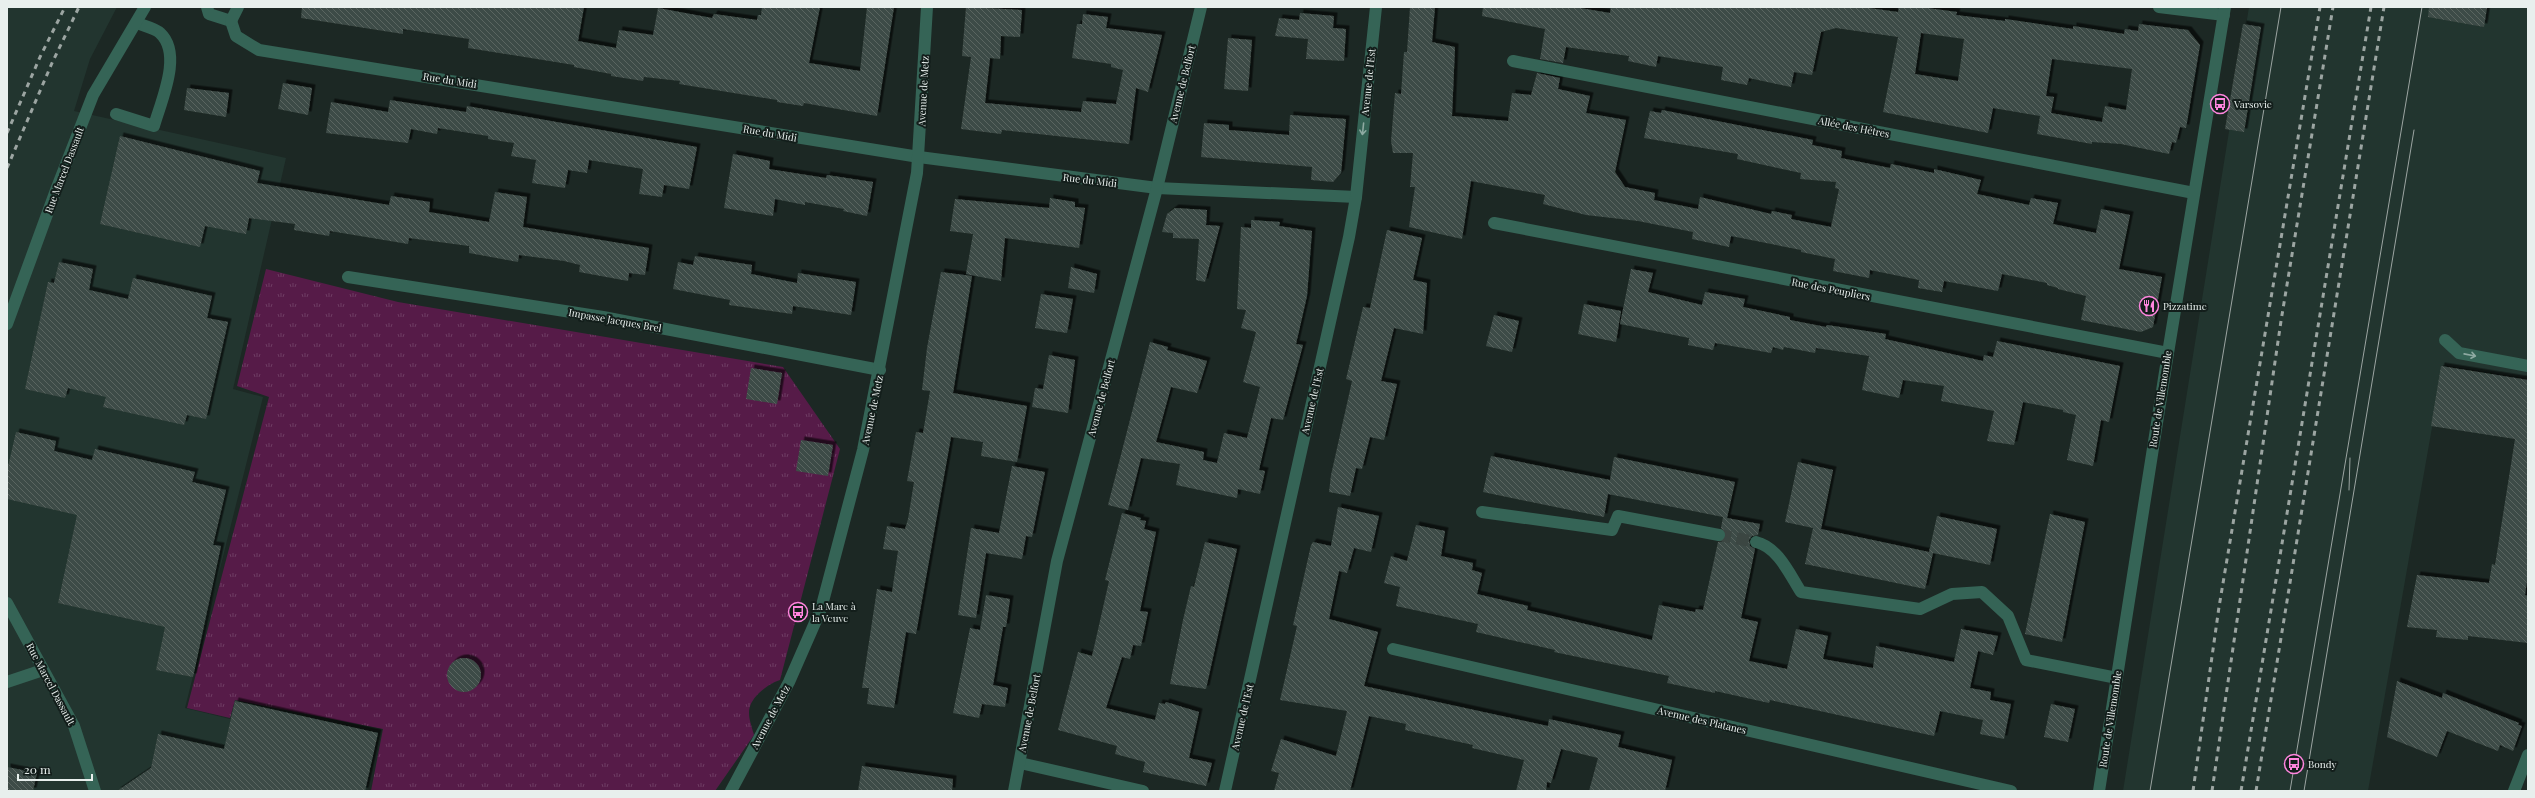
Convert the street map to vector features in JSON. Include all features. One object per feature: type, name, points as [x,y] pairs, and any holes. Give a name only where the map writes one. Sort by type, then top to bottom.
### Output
[{"type":"street","name":"Rue Marcel Dassault","points":[[7,324],[56,190],[93,95],[137,23],[145,7]]},
{"type":"street","points":[[207,7],[210,14],[231,21],[238,7]]},
{"type":"street","name":"Avenue de Metz","points":[[731,791],[789,682],[821,609],[863,450],[880,370],[919,157],[927,7]]},
{"type":"street","name":"Avenue de Belfort","points":[[1014,791],[1057,561],[1157,188],[1201,7]]},
{"type":"street","name":"Avenue de l'Est","points":[[1225,791],[1356,197],[1376,7]]},
{"type":"street","points":[[2159,7],[2225,11]]},
{"type":"street","name":"Route de Villemomble","points":[[2099,791],[2194,193],[2225,11]]},
{"type":"street","name":"Rue du Midi","points":[[231,21],[236,36],[259,50],[919,157],[1157,188],[1356,197]]},
{"type":"street","points":[[116,114],[154,126],[172,60],[168,46],[160,33],[137,23]]},
{"type":"street","name":"Allée des Hêtres","points":[[1513,61],[2194,193]]},
{"type":"street","name":"Rue des Peupliers","points":[[1494,223],[2168,354]]},
{"type":"street","name":"Impasse Jacques Brel","points":[[348,277],[603,317],[880,370]]},
{"type":"street","points":[[2445,340],[2459,353],[2528,366]]},
{"type":"street","points":[[1482,512],[1612,530],[1618,516],[1719,535]]},
{"type":"street","points":[[1756,542],[1765,544],[1784,564],[1801,592],[1920,609],[1952,594],[1982,592],[2008,616],[2026,660],[2117,678]]},
{"type":"street","name":"Rue Marcel Dassault","points":[[7,603],[74,726],[95,791]]},
{"type":"street","name":"Avenue des Platanes","points":[[1393,649],[2011,791]]},
{"type":"street","points":[[7,682],[43,670]]},
{"type":"street","points":[[2514,791],[2528,756]]},
{"type":"street","points":[[1020,763],[1143,791]]},
{"type":"shaded area","points":[[7,7],[117,7],[90,59],[74,111],[286,158],[233,389],[263,397],[185,708],[230,719],[235,700],[378,733],[366,791],[7,791]]},
{"type":"shaded area","points":[[2249,7],[2528,7],[2528,378],[2443,365],[2368,791],[2123,791]]},
{"type":"green space","points":[[266,269],[398,302],[783,367],[840,449],[780,680],[764,689],[754,698],[751,703],[749,718],[754,735],[715,791],[371,791],[383,729],[235,700],[230,718],[187,708],[269,397],[237,386]]},
{"type":"building","points":[[302,7],[584,7],[578,41],[616,48],[619,30],[653,35],[658,8],[712,18],[714,14],[757,20],[758,15],[761,15],[762,7],[820,7],[809,63],[860,71],[867,7],[894,7],[877,116],[804,103],[803,106],[777,102],[777,100],[679,84],[680,81],[644,77],[643,81],[611,76],[611,74],[574,67],[574,65],[468,48],[469,39],[403,29],[403,34],[301,18]]},
{"type":"building","points":[[966,7],[1022,10],[1020,37],[1001,36],[1000,59],[990,58],[985,103],[1081,112],[1083,101],[1116,104],[1123,70],[1111,67],[1111,64],[1072,58],[1077,24],[1082,24],[1083,14],[1108,17],[1106,28],[1162,35],[1148,92],[1136,88],[1129,144],[1002,130],[1001,134],[961,129],[971,57],[962,56]]},
{"type":"building","points":[[1410,7],[1435,7],[1432,42],[1455,47],[1452,116],[1508,121],[1512,93],[1531,95],[1537,73],[1560,78],[1558,89],[1590,96],[1586,113],[1626,120],[1615,172],[1625,187],[1655,193],[1654,200],[1698,209],[1700,197],[1771,214],[1772,211],[1792,215],[1791,219],[1831,227],[1839,189],[1835,188],[1836,182],[1800,179],[1801,173],[1737,159],[1738,154],[1644,138],[1650,111],[1661,113],[1662,110],[1813,140],[1812,145],[1842,151],[1841,158],[1890,168],[1891,164],[1934,173],[1934,169],[1981,180],[1977,194],[2029,205],[2031,198],[2058,203],[2053,224],[2096,233],[2101,209],[2130,215],[2119,269],[2162,277],[2153,327],[2141,332],[2081,320],[2086,296],[2058,289],[2047,285],[2047,283],[2002,274],[1998,291],[1944,281],[1942,292],[1918,288],[1919,280],[1870,270],[1869,278],[1833,271],[1835,259],[1801,252],[1801,250],[1731,236],[1729,247],[1692,239],[1693,232],[1638,221],[1586,215],[1543,204],[1545,195],[1471,181],[1462,239],[1409,227],[1415,187],[1410,187],[1413,153],[1393,153],[1391,141],[1395,93],[1401,94],[1404,52],[1407,52]]},
{"type":"building","points":[[1483,7],[1574,7],[1610,13],[1611,7],[1861,7],[1898,12],[1899,7],[1919,7],[1957,12],[1956,15],[2005,21],[2005,19],[2073,29],[2073,26],[2124,34],[2125,29],[2138,31],[2139,24],[2188,30],[2200,45],[2186,128],[2180,127],[2176,143],[2172,142],[2169,154],[2121,144],[2092,142],[2092,144],[2037,134],[2040,116],[1993,108],[1988,133],[1883,112],[1898,37],[1836,28],[1821,32],[1812,75],[1794,72],[1791,87],[1749,78],[1747,85],[1721,80],[1723,67],[1658,56],[1656,67],[1628,61],[1629,56],[1566,47],[1563,63],[1540,59],[1545,29],[1482,16]],"holes":[[[1921,33],[1964,39],[1958,81],[1915,74]],[[2052,59],[2132,69],[2126,110],[2105,106],[2102,122],[2051,113],[2054,97],[2046,96]]]},
{"type":"building","points":[[2429,7],[2487,7],[2484,27],[2428,17]]},
{"type":"building","points":[[1300,13],[1334,16],[1333,28],[1346,29],[1344,61],[1306,59],[1308,39],[1275,36],[1279,18],[1299,20]]},
{"type":"building","points":[[2243,24],[2261,27],[2244,132],[2225,129]]},
{"type":"building","points":[[1228,38],[1252,40],[1248,91],[1224,89]]},
{"type":"building","points":[[283,83],[312,88],[308,115],[278,109]]},
{"type":"building","points":[[187,88],[229,93],[226,117],[184,110]]},
{"type":"building","points":[[390,100],[466,112],[467,106],[697,147],[689,189],[664,185],[662,197],[639,194],[643,169],[589,160],[587,173],[568,170],[565,188],[532,183],[536,160],[511,156],[514,143],[488,139],[488,136],[438,128],[437,134],[411,129],[408,143],[326,133],[331,102],[388,112]]},
{"type":"building","points":[[1290,115],[1346,119],[1341,173],[1333,182],[1311,180],[1312,167],[1201,157],[1204,123],[1229,125],[1229,130],[1289,135]]},
{"type":"building","points":[[120,136],[260,171],[257,183],[389,205],[391,196],[430,202],[429,212],[489,222],[495,192],[527,197],[523,227],[649,248],[645,275],[629,273],[628,281],[579,272],[580,265],[564,261],[519,255],[518,262],[469,253],[469,246],[409,238],[408,244],[330,231],[329,236],[294,230],[295,224],[249,218],[246,234],[205,226],[200,247],[100,224]]},
{"type":"building","points":[[733,154],[770,161],[769,169],[826,178],[827,175],[873,182],[867,216],[843,211],[844,209],[805,202],[805,205],[775,199],[773,216],[724,208]]},
{"type":"building","points":[[1050,198],[1075,202],[1075,207],[1085,208],[1079,248],[1005,238],[1001,281],[966,274],[973,234],[950,231],[955,199],[1049,208]]},
{"type":"building","points":[[1175,208],[1207,210],[1206,225],[1220,226],[1205,282],[1196,280],[1199,239],[1173,238],[1173,233],[1162,232],[1167,214]]},
{"type":"building","points":[[1251,220],[1280,222],[1279,226],[1312,231],[1307,296],[1296,344],[1303,345],[1283,420],[1271,418],[1259,470],[1265,471],[1260,494],[1238,489],[1237,498],[1176,485],[1180,464],[1141,458],[1128,510],[1108,505],[1150,342],[1168,347],[1167,350],[1207,361],[1197,393],[1171,387],[1156,442],[1204,452],[1203,460],[1217,463],[1224,433],[1247,438],[1260,387],[1243,382],[1256,332],[1241,328],[1246,310],[1237,309],[1241,227],[1251,228]]},
{"type":"building","points":[[1387,230],[1422,238],[1413,280],[1427,283],[1423,334],[1394,328],[1381,381],[1397,384],[1384,440],[1370,437],[1362,469],[1356,468],[1350,496],[1329,492],[1331,475],[1352,381],[1346,379],[1363,307],[1370,308]]},
{"type":"building","points":[[695,256],[752,265],[751,274],[797,283],[798,273],[856,282],[851,315],[793,306],[792,314],[729,305],[730,300],[673,289],[678,262],[693,265]]},
{"type":"building","points":[[59,262],[93,269],[89,290],[128,299],[133,278],[212,296],[207,318],[228,322],[206,419],[187,415],[184,425],[103,407],[106,397],[68,388],[65,398],[25,389],[48,282],[54,283]]},
{"type":"building","points":[[1071,267],[1097,274],[1094,293],[1068,288]]},
{"type":"building","points":[[1631,269],[1653,273],[1648,292],[1702,305],[1705,292],[1745,299],[1743,307],[1790,317],[1790,320],[1826,327],[1827,325],[1886,334],[1885,339],[1983,361],[1984,355],[1993,357],[1997,341],[2120,366],[2109,422],[2101,420],[2093,466],[2067,460],[2076,415],[2063,412],[2063,410],[2023,402],[2014,445],[1987,441],[1994,411],[1941,401],[1944,386],[1903,380],[1899,398],[1862,390],[1869,356],[1816,348],[1815,353],[1784,347],[1783,350],[1773,347],[1771,353],[1715,343],[1713,350],[1688,345],[1689,338],[1620,324]]},
{"type":"building","points":[[941,272],[972,276],[953,393],[1027,406],[1017,462],[981,456],[983,442],[951,437],[916,634],[906,632],[894,708],[867,704],[869,688],[862,688],[877,589],[892,592],[898,551],[883,549],[887,526],[905,529],[908,519],[914,482],[907,481],[916,432],[923,433],[930,391],[922,390],[927,348]]},
{"type":"building","points":[[1041,294],[1073,299],[1067,333],[1035,328]]},
{"type":"building","points":[[1584,304],[1621,311],[1616,342],[1578,334]]},
{"type":"building","points":[[1494,315],[1519,321],[1512,352],[1486,346]]},
{"type":"building","points":[[1049,355],[1075,360],[1068,413],[1032,407],[1035,388],[1043,389]]},
{"type":"building","points":[[2441,366],[2528,380],[2528,574],[2525,595],[2528,596],[2528,643],[2468,636],[2468,640],[2436,637],[2437,630],[2407,627],[2417,575],[2489,583],[2492,564],[2495,565],[2515,439],[2431,426]]},
{"type":"building","points":[[751,368],[782,373],[777,404],[746,399]]},
{"type":"building","points":[[16,432],[56,441],[54,451],[92,460],[95,449],[195,472],[192,482],[226,490],[213,545],[221,546],[193,677],[156,670],[165,627],[58,603],[77,515],[7,499],[7,471]]},
{"type":"building","points":[[801,440],[833,445],[828,476],[796,471]]},
{"type":"building","points":[[1491,456],[1610,480],[1614,457],[1735,482],[1727,518],[1760,524],[1758,535],[1752,536],[1749,540],[1750,546],[1755,549],[1741,618],[1758,622],[1749,661],[1787,669],[1796,629],[1828,636],[1823,659],[1873,668],[1876,646],[1954,662],[1961,629],[1998,636],[1993,655],[1978,651],[1970,688],[1991,692],[1990,700],[2011,704],[2004,739],[1980,734],[1983,720],[1940,711],[1934,736],[1770,700],[1769,703],[1715,691],[1715,693],[1667,683],[1669,676],[1554,652],[1555,650],[1476,632],[1478,624],[1396,606],[1400,587],[1384,583],[1391,556],[1407,561],[1416,525],[1445,531],[1441,556],[1473,563],[1472,570],[1482,573],[1477,594],[1528,606],[1527,610],[1652,640],[1659,605],[1695,612],[1696,609],[1703,610],[1718,542],[1722,542],[1726,537],[1726,532],[1721,528],[1723,517],[1608,494],[1604,517],[1483,492]]},
{"type":"building","points":[[1798,462],[1833,470],[1821,529],[1929,552],[1937,516],[1997,529],[1990,565],[1933,553],[1925,589],[1805,564],[1813,528],[1785,522]]},
{"type":"building","points":[[1012,466],[1045,472],[1032,537],[1026,536],[1022,559],[986,553],[976,618],[958,615],[971,528],[999,533]]},
{"type":"building","points":[[1338,507],[1379,516],[1371,552],[1354,548],[1347,573],[1339,571],[1329,619],[1378,632],[1364,686],[1548,726],[1549,719],[1621,735],[1618,747],[1672,760],[1665,791],[1589,791],[1598,758],[1561,749],[1551,783],[1547,782],[1546,791],[1516,791],[1524,760],[1472,748],[1473,745],[1405,730],[1406,724],[1369,716],[1350,791],[1274,791],[1279,773],[1271,771],[1281,739],[1336,756],[1347,711],[1280,700],[1297,626],[1293,625],[1311,545],[1313,542],[1331,546]]},
{"type":"building","points":[[1122,513],[1141,518],[1140,520],[1146,521],[1144,529],[1156,532],[1140,611],[1148,612],[1141,646],[1133,645],[1130,659],[1122,657],[1106,708],[1155,720],[1159,703],[1165,704],[1166,702],[1199,712],[1189,758],[1212,763],[1206,786],[1143,772],[1145,762],[1115,754],[1117,746],[1058,730],[1078,652],[1092,656],[1109,581],[1105,580]]},
{"type":"building","points":[[2050,514],[2085,522],[2062,642],[2025,634]]},
{"type":"building","points":[[1205,542],[1237,549],[1206,689],[1170,684],[1191,586],[1194,587]]},
{"type":"building","points":[[986,595],[1010,599],[1006,627],[1003,627],[993,685],[1008,688],[1005,707],[982,704],[979,718],[953,713],[970,628],[980,630]]},
{"type":"building","points":[[464,658],[470,659],[476,663],[480,669],[480,681],[476,687],[470,691],[464,692],[458,691],[452,687],[448,681],[447,675],[448,669],[452,663],[458,659]]},
{"type":"building","points":[[2397,681],[2442,698],[2443,693],[2519,723],[2518,725],[2522,726],[2513,751],[2500,745],[2498,751],[2447,731],[2437,757],[2387,737]]},
{"type":"building","points":[[235,701],[378,733],[365,791],[117,791],[151,768],[158,734],[224,749]]},
{"type":"building","points":[[2051,704],[2075,709],[2068,742],[2044,737]]},
{"type":"building","points":[[862,766],[953,779],[952,791],[858,791]]},
{"type":"building","points":[[7,767],[37,773],[33,791],[7,791]]},
{"type":"tunnel","points":[[1719,535],[1756,542]]},
{"type":"tram line","points":[[2150,791],[2281,7]]},
{"type":"tram line","points":[[2290,791],[2422,7]]},
{"type":"tram line","points":[[2304,791],[2414,130]]},
{"type":"tram line","points":[[2349,490],[2350,458]]},
{"type":"railway","points":[[7,133],[40,57],[65,7]]},
{"type":"railway","points":[[7,168],[52,63],[79,7]]},
{"type":"railway","points":[[2193,791],[2219,607],[2320,7]]},
{"type":"railway","points":[[2212,791],[2281,321],[2333,7]]},
{"type":"railway","points":[[2241,791],[2371,7]]},
{"type":"railway","points":[[2256,791],[2384,7]]},
{"type":"place","name":"Varsovie","points":[[2220,104]]},
{"type":"place","name":"Pizzatime","points":[[2149,306]]},
{"type":"place","name":"La Mare à la Veuve","points":[[798,612]]},
{"type":"place","name":"Bondy","points":[[2294,764]]}]
